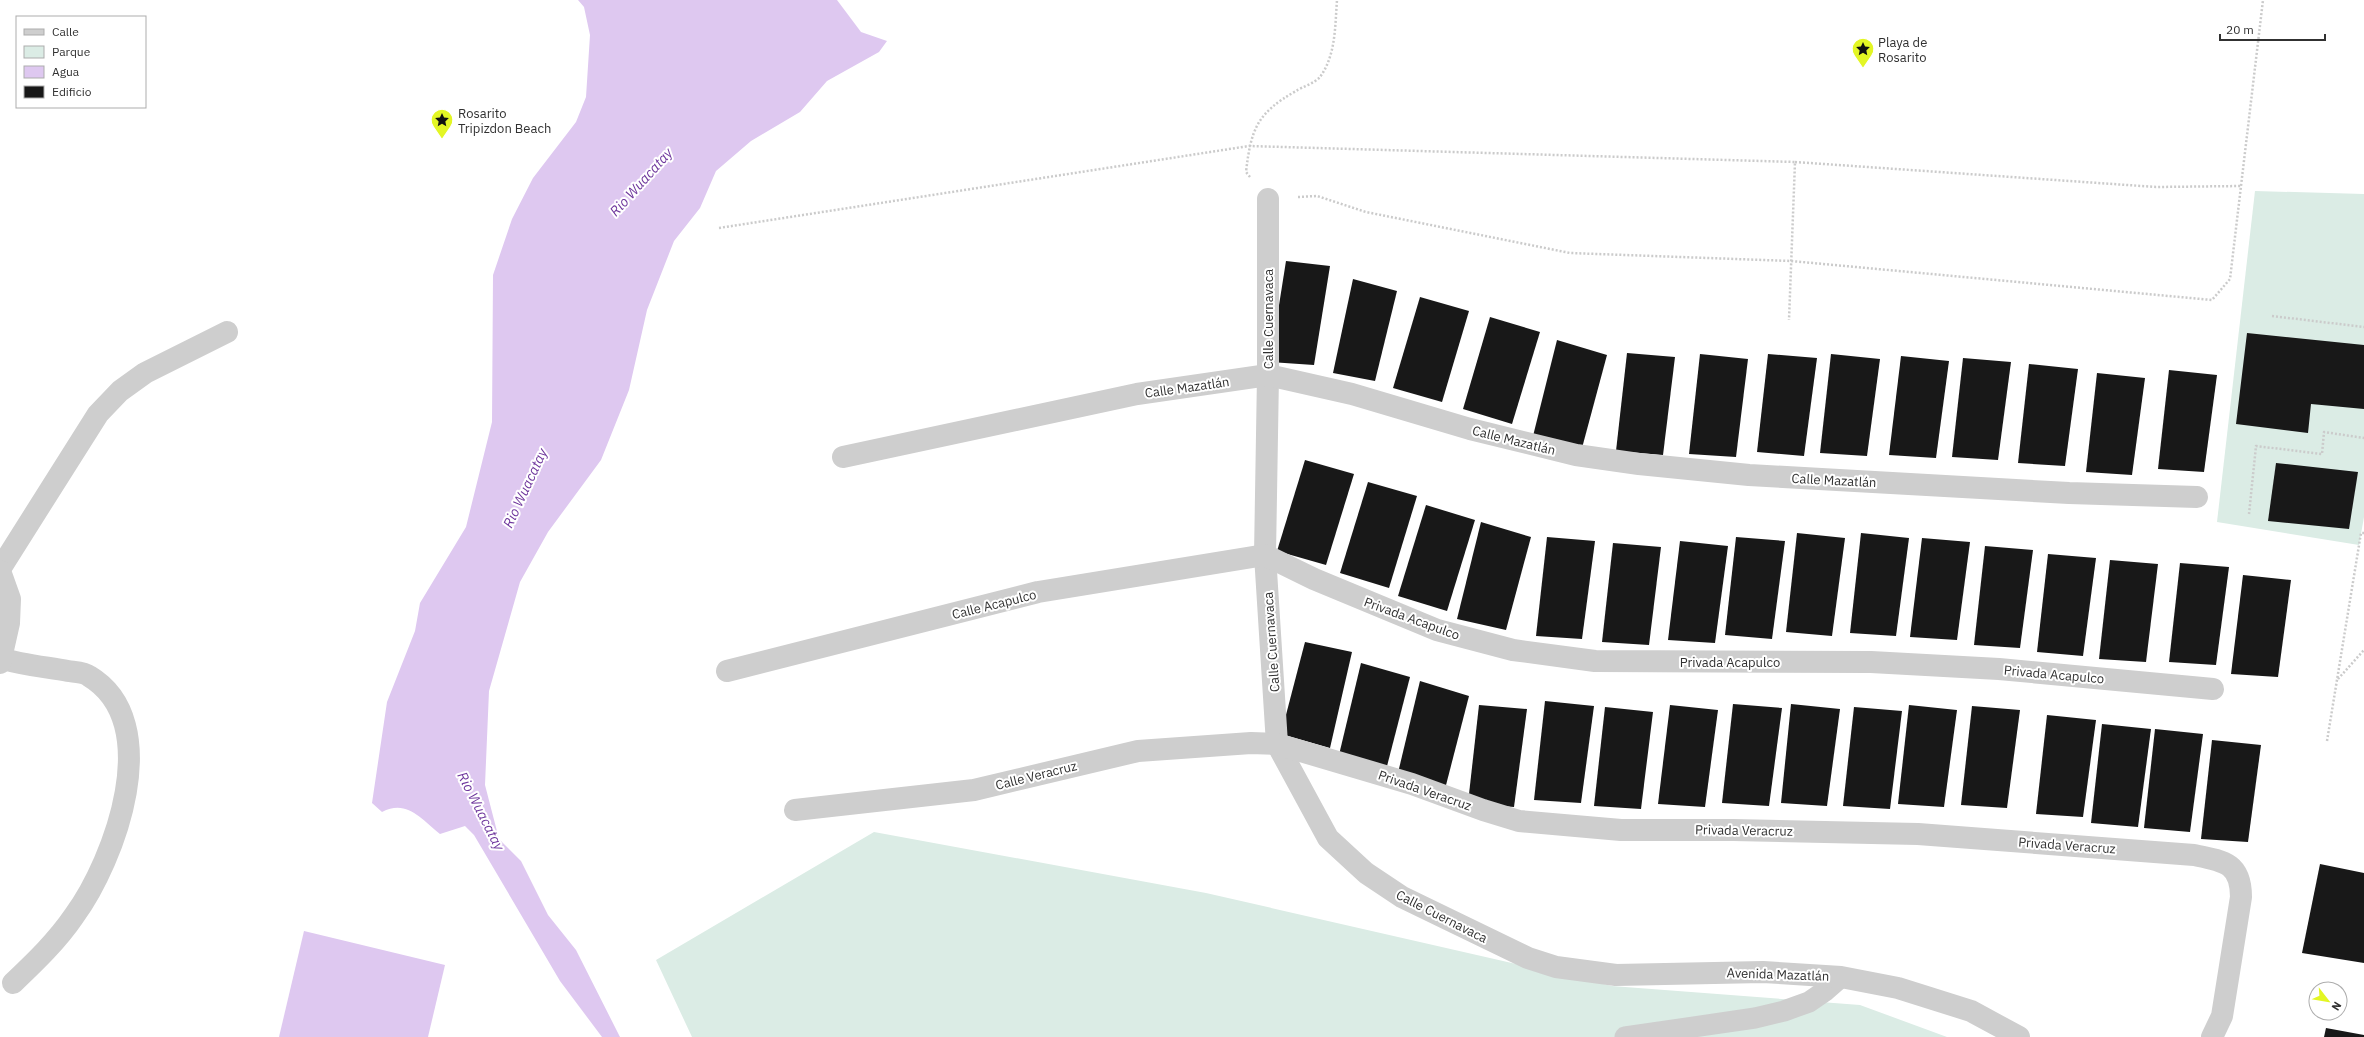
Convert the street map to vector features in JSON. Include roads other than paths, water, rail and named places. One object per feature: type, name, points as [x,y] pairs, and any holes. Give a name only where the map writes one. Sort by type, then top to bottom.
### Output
[{"type":"street","name":"Calle Cuernavaca","points":[[1268,199],[1266,555],[1277,744],[1328,838],[1346,856],[1366,873],[1402,897],[1528,958]]},
{"type":"street","points":[[13,983],[41,957],[75,916],[105,861],[123,808],[129,760],[126,723],[114,698],[88,675],[1,660],[9,622],[10,599],[0,570],[98,414],[120,391],[146,373],[227,332]]},
{"type":"street","name":"Calle Mazatlán","points":[[843,457],[1137,394],[1268,375],[1352,394],[1470,429],[1576,455],[1639,464],[1749,475],[2070,493],[2197,497]]},
{"type":"street","name":"Calle Acapulco","points":[[726,671],[1038,592],[1266,555]]},
{"type":"street","name":"Privada Acapulco","points":[[1266,555],[1314,579],[1437,630],[1513,650],[1594,661],[1871,662],[1999,669],[2213,689]]},
{"type":"street","name":"Calle Veracruz","points":[[795,810],[974,790],[1138,752],[1252,743],[1277,744]]},
{"type":"street","name":"Privada Veracruz","points":[[1277,744],[1412,784],[1483,810],[1519,821],[1622,830],[1733,830],[1918,834],[2194,855],[2222,861],[2237,873],[2241,882],[2241,897],[2222,1016],[2212,1037]]},
{"type":"street","name":"Avenida Mazatlán","points":[[1528,958],[1556,967],[1616,975],[1763,972],[1841,977],[1898,988],[1970,1011],[2019,1037]]},
{"type":"lane","points":[[1625,1037],[1755,1018],[1784,1011],[1808,1002],[1826,991],[1841,977]]},
{"type":"water","name":"Rio Wuacatay","points":[[578,0],[837,0],[861,32],[887,41],[879,52],[827,81],[800,112],[751,141],[716,171],[700,208],[674,241],[647,310],[629,390],[601,460],[548,532],[520,582],[489,691],[485,785],[499,839],[521,861],[548,915],[576,950],[620,1037],[602,1037],[560,981],[474,835],[465,826],[440,834],[413,812],[399,808],[382,812],[372,803],[387,702],[415,631],[420,603],[466,527],[492,422],[493,275],[512,219],[533,178],[576,122],[586,97],[590,35],[584,7]]},
{"type":"water","points":[[304,931],[445,965],[428,1037],[279,1037]]},
{"type":"place","name":"Playa de Rosarito","points":[[1863,68]]},
{"type":"place","name":"Rosarito Tripizdon Beach","points":[[442,140]]}]
